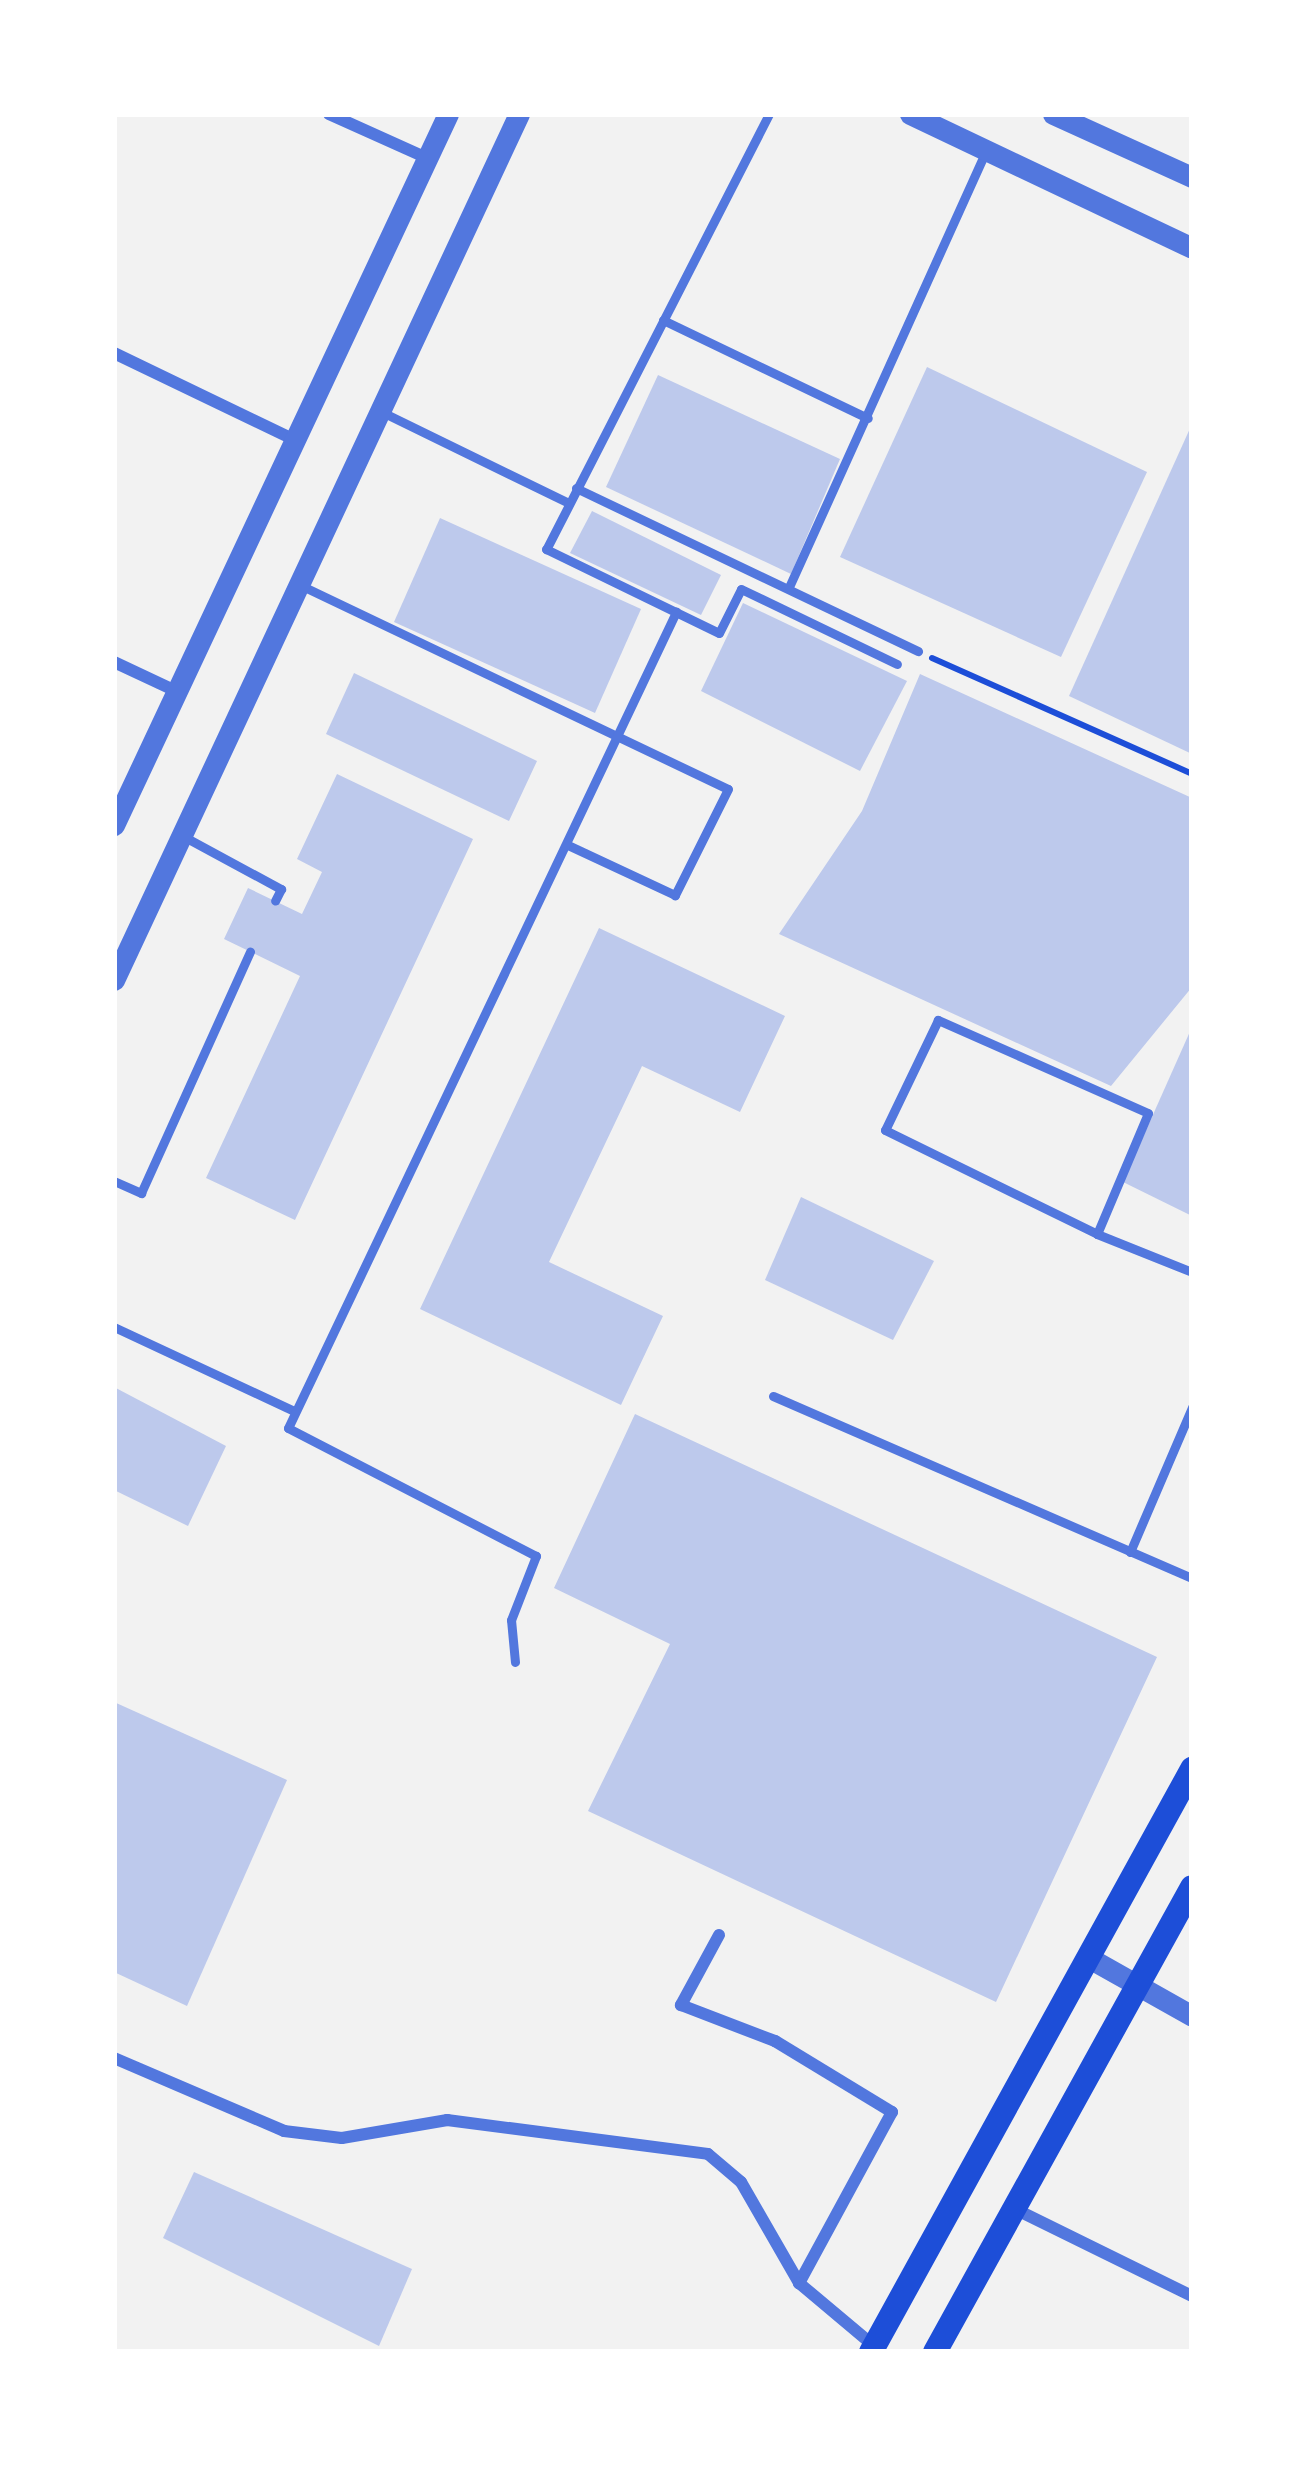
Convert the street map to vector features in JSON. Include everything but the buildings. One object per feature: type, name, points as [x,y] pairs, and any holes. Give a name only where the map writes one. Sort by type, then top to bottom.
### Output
[{"type":"main road","points":[[873,2349],[1192,1769]]},
{"type":"main road","points":[[935,2352],[1011,2207],[1138,1990],[1192,1887]]},
{"type":"street","points":[[329,114],[427,158]]},
{"type":"street","points":[[114,825],[448,114]]},
{"type":"street","points":[[114,980],[518,114]]},
{"type":"street","points":[[910,114],[1192,248]]},
{"type":"street","points":[[1053,114],[1192,177]]},
{"type":"street","points":[[114,353],[296,441]]},
{"type":"street","points":[[114,662],[176,691]]},
{"type":"street","points":[[719,1935],[681,2005],[775,2042],[892,2112],[799,2283]]},
{"type":"street","points":[[1091,1959],[1138,1990],[1192,2016]]},
{"type":"street","points":[[114,2058],[284,2131],[343,2138],[447,2120],[708,2154],[741,2182],[799,2283],[873,2349]]},
{"type":"street","points":[[1011,2207],[1192,2296]]},
{"type":"lane","points":[[769,114],[546,549],[719,633],[741,589],[898,664]]},
{"type":"lane","points":[[789,587],[986,151]]},
{"type":"lane","points":[[663,320],[868,418]]},
{"type":"lane","points":[[380,411],[569,503]]},
{"type":"lane","points":[[576,488],[918,651]]},
{"type":"lane","points":[[298,584],[728,789],[675,896],[568,844]]},
{"type":"lane","points":[[515,1662],[511,1620],[536,1556],[288,1428],[676,611]]},
{"type":"lane","points":[[181,835],[281,889],[275,901]]},
{"type":"lane","points":[[114,1181],[141,1192],[250,952]]},
{"type":"lane","points":[[1097,1234],[1148,1113],[938,1020],[885,1130],[1097,1234],[1192,1273]]},
{"type":"lane","points":[[114,1327],[294,1411]]},
{"type":"lane","points":[[773,1396],[1192,1578]]},
{"type":"lane","points":[[1130,1552],[1192,1407]]},
{"type":"path","points":[[918,651],[1192,774]]}]
